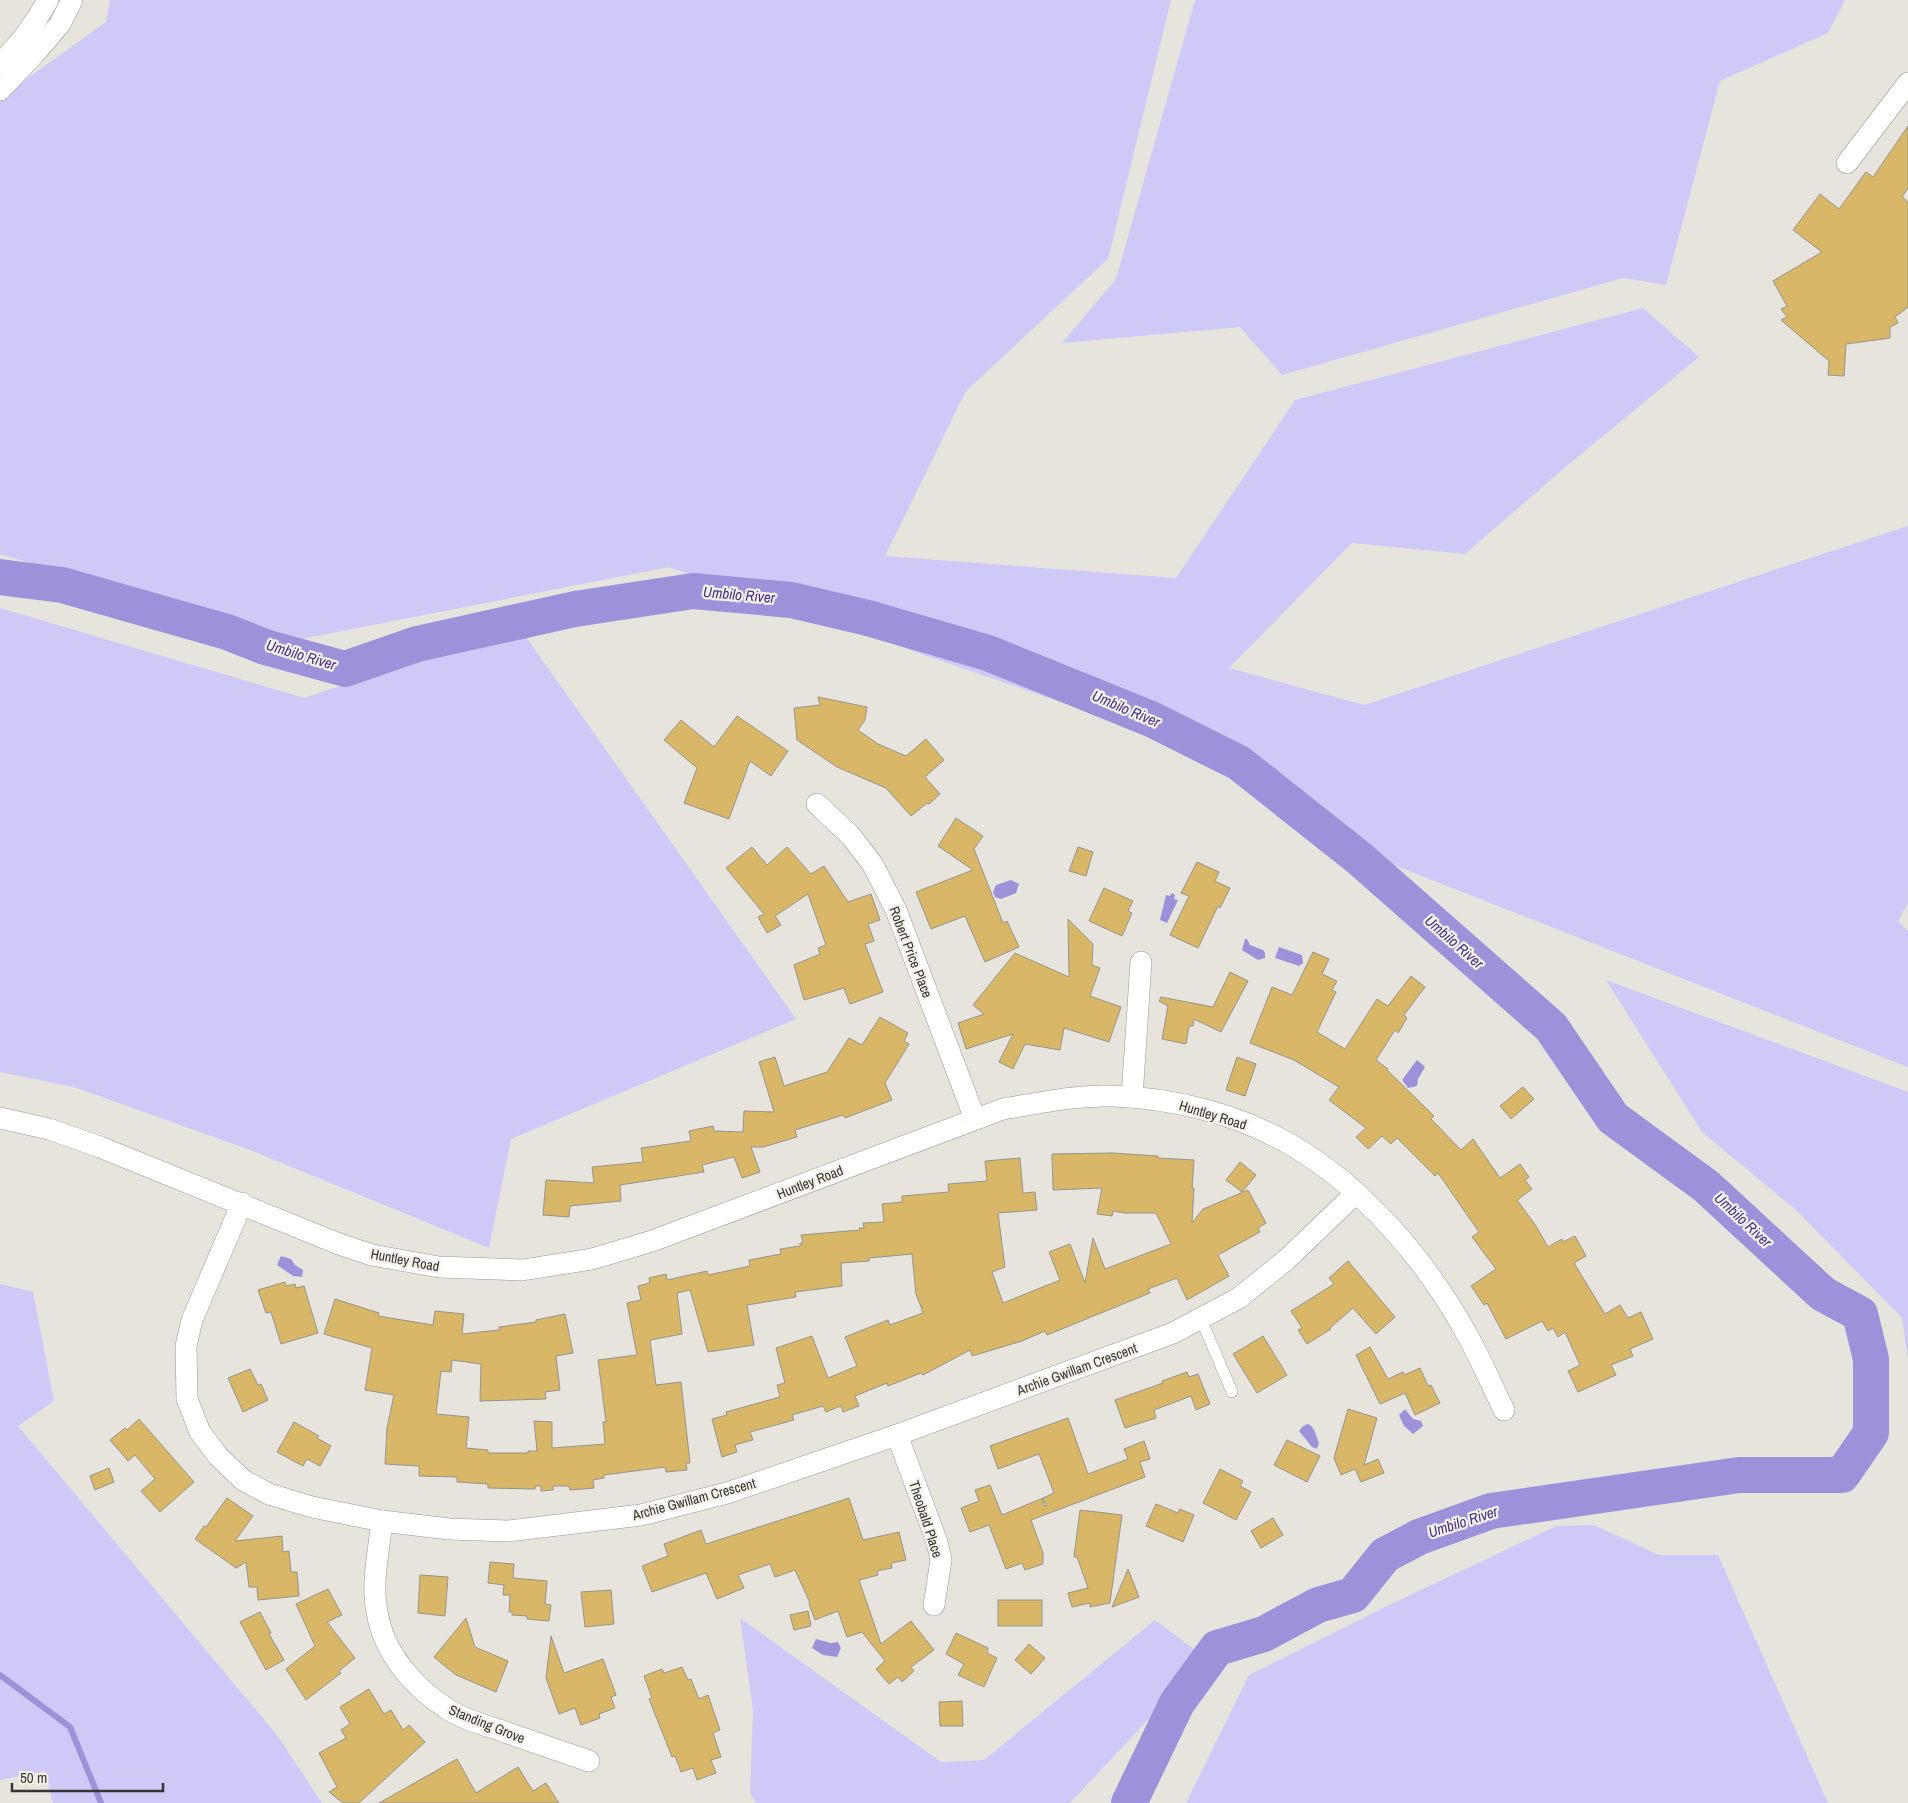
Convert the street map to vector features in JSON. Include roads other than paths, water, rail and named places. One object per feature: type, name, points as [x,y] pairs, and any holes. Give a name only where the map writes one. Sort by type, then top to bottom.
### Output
[{"type":"street","points":[[0,64],[14,50],[37,19],[48,0]]},
{"type":"street","points":[[0,90],[60,24],[72,0]]},
{"type":"street","points":[[1847,163],[1908,83]]},
{"type":"street","name":"Robert Price Place","points":[[817,804],[856,843],[873,865],[896,910],[975,1119]]},
{"type":"street","points":[[1132,1097],[1141,962]]},
{"type":"street","name":"Huntley Road","points":[[0,1118],[49,1129],[100,1147],[340,1244],[372,1255],[439,1267],[522,1270],[592,1259],[652,1241],[1003,1109],[1063,1099],[1110,1096],[1184,1104],[1240,1121],[1293,1147],[1327,1168],[1355,1194],[1392,1230],[1417,1259],[1444,1297],[1471,1342],[1504,1410]]},
{"type":"street","name":"Archie Gwillam Crescent","points":[[242,1203],[192,1320],[186,1346],[187,1399],[200,1432],[218,1456],[243,1480],[269,1494],[312,1507],[382,1521],[448,1530],[508,1531],[641,1515],[727,1493],[897,1435],[1173,1333],[1239,1298],[1286,1260],[1355,1194]]},
{"type":"street","name":"Theobald Place","points":[[897,1435],[942,1560],[934,1605]]},
{"type":"street","name":"Standing Grove","points":[[382,1521],[375,1585],[376,1611],[386,1642],[395,1658],[412,1680],[428,1696],[451,1712],[483,1725],[589,1761]]},
{"type":"lane","points":[[1201,1319],[1232,1392]]},
{"type":"waterway","name":"Umbilo River","points":[[0,577],[62,585],[227,632],[265,647],[345,669],[417,644],[575,609],[693,591],[791,600],[868,618],[988,653],[1151,719],[1239,763],[1359,858],[1551,1027],[1613,1118],[1706,1186],[1823,1294],[1860,1314],[1871,1359],[1871,1433],[1842,1475],[1739,1475],[1491,1511],[1419,1537],[1385,1555],[1353,1595],[1318,1605],[1264,1634],[1217,1648],[1177,1703],[1129,1803]]},
{"type":"waterway","points":[[0,1675],[70,1727],[101,1803]]}]
